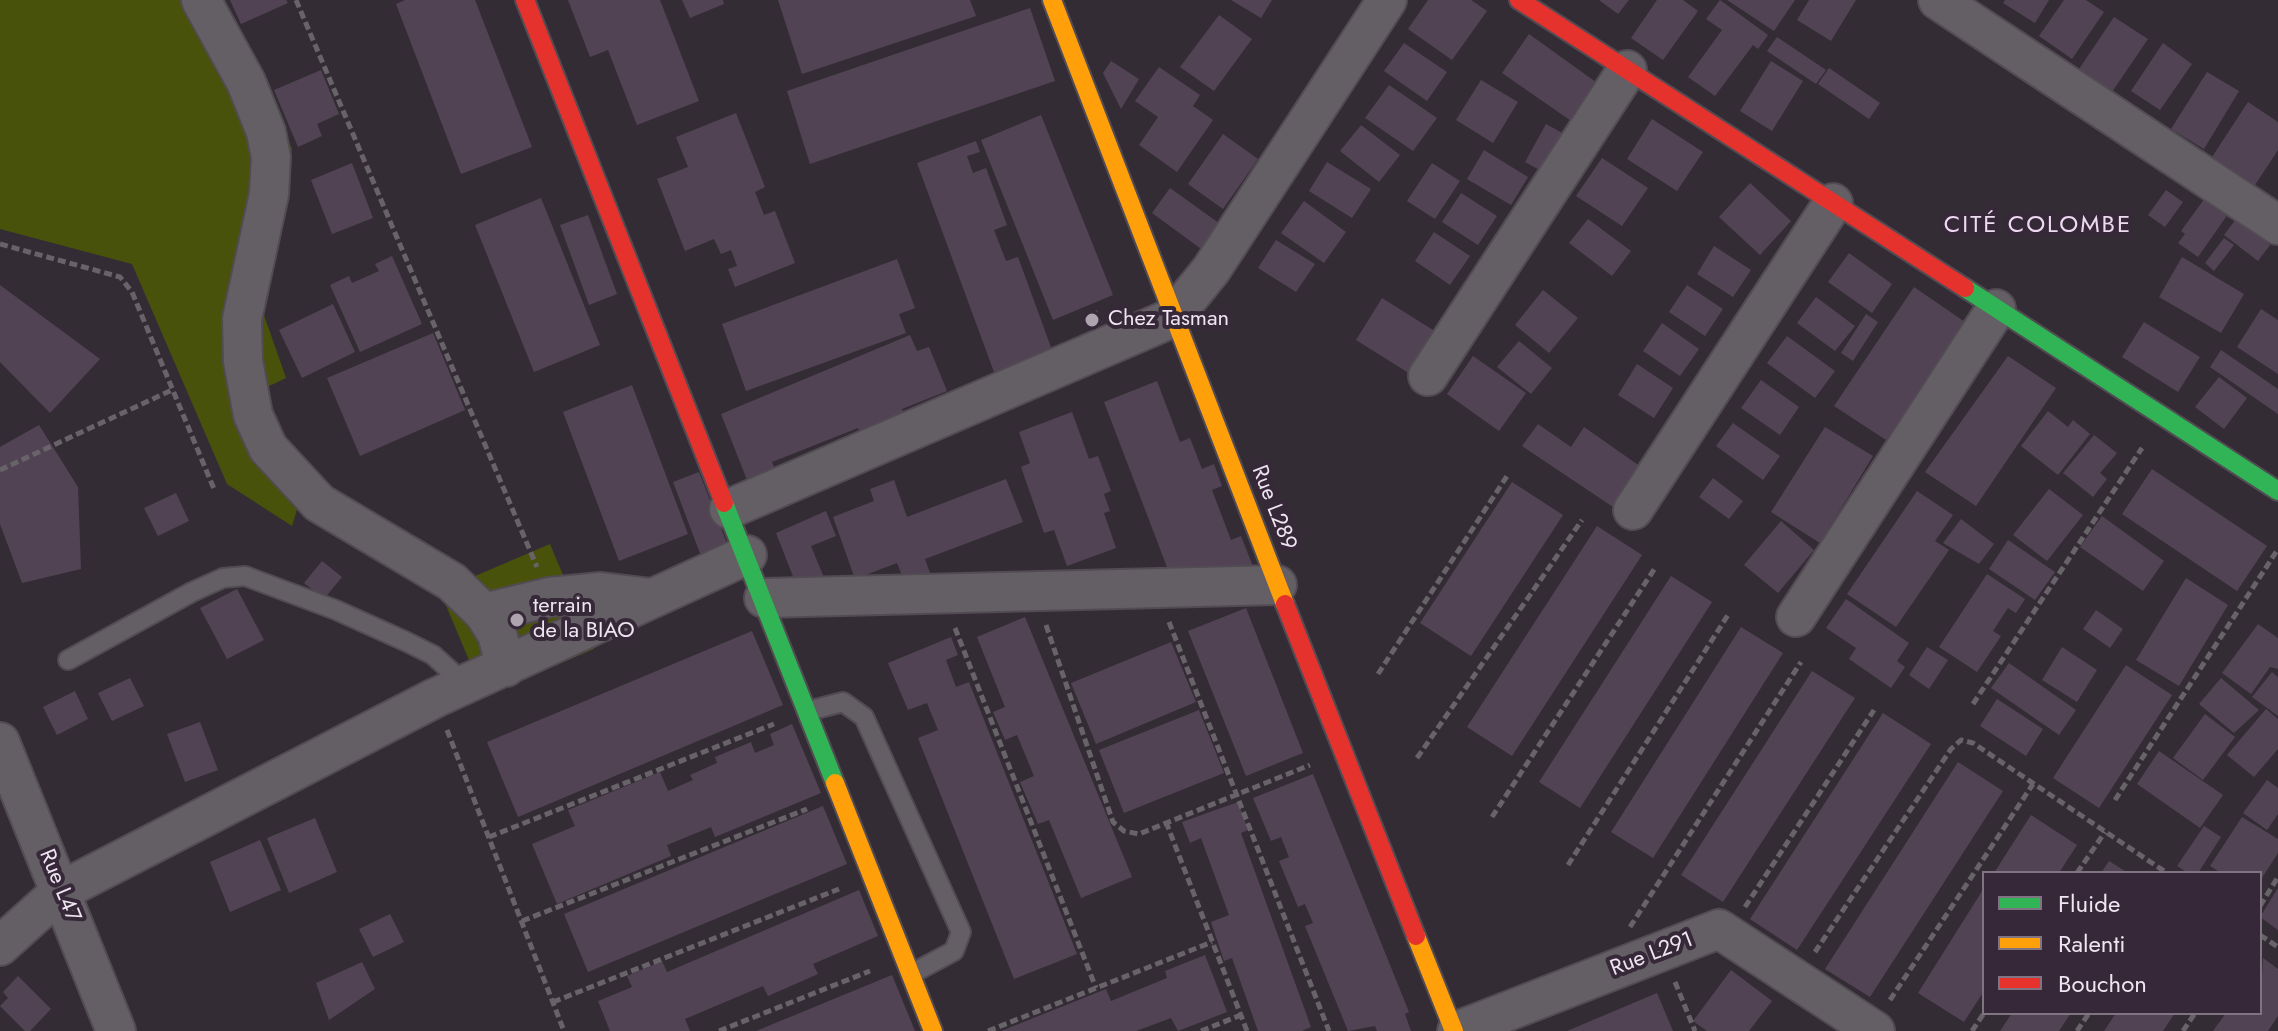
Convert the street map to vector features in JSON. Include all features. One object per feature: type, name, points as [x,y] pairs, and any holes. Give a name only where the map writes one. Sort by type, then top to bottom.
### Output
[{"type":"street","points":[[201,0],[246,82],[266,132],[271,157],[269,194],[242,319],[243,361],[258,426],[268,448],[319,503],[452,582],[484,613],[497,634],[506,667]]},
{"type":"street","points":[[525,0],[933,1031]]},
{"type":"street","name":"Rue L289","points":[[1052,0],[1172,318],[1456,1031]]},
{"type":"street","points":[[729,509],[1172,318],[1211,270],[1387,0]]},
{"type":"street","points":[[1519,0],[2278,491]]},
{"type":"street","points":[[1938,0],[2278,225]]},
{"type":"street","points":[[1428,376],[1627,70]]},
{"type":"street","points":[[1633,510],[1833,203]]},
{"type":"street","points":[[1796,617],[1996,309]]},
{"type":"street","points":[[0,946],[61,891],[450,691],[747,555]]},
{"type":"street","points":[[764,598],[1277,585]]},
{"type":"street","points":[[484,613],[550,597],[601,592],[652,598]]},
{"type":"street","name":"Rue L47","points":[[0,742],[116,1031]]},
{"type":"street","name":"Rue L291","points":[[1456,1031],[1719,929],[1728,934]]},
{"type":"street","points":[[1728,934],[1873,1030]]},
{"type":"lane","points":[[68,660],[192,592],[223,578],[245,576],[336,610],[433,655],[450,691]]},
{"type":"lane","points":[[808,711],[843,702],[864,717],[961,932],[954,951],[907,966]]},
{"type":"path","points":[[296,0],[550,597]]},
{"type":"path","points":[[0,244],[120,277],[132,292],[214,489]]},
{"type":"path","points":[[0,470],[172,390]]},
{"type":"path","points":[[1973,704],[2162,418]]},
{"type":"path","points":[[1378,674],[1509,473]]},
{"type":"path","points":[[1417,758],[1582,520]]},
{"type":"path","points":[[2115,800],[2278,549]]},
{"type":"path","points":[[1492,817],[1655,568]]},
{"type":"path","points":[[1155,586],[1329,1031]]},
{"type":"path","points":[[1035,590],[1113,822],[1124,831],[1139,834],[1343,752]]},
{"type":"path","points":[[941,592],[1096,988]]},
{"type":"path","points":[[1568,865],[1728,615]]},
{"type":"path","points":[[1629,928],[1801,662]]},
{"type":"path","points":[[450,691],[489,837],[564,1031]]},
{"type":"path","points":[[1728,934],[1874,710]]},
{"type":"path","points":[[489,837],[808,711]]},
{"type":"path","points":[[1797,980],[1951,749],[1961,740],[1973,743],[2164,871]]},
{"type":"path","points":[[1873,1030],[2033,784]]},
{"type":"path","points":[[522,921],[841,795]]},
{"type":"path","points":[[1166,822],[1247,1031]]},
{"type":"path","points":[[2078,871],[2105,832]]},
{"type":"path","points":[[553,1002],[872,876]]},
{"type":"path","points":[[2262,903],[2278,877]]},
{"type":"path","points":[[988,1031],[1212,942]]},
{"type":"path","points":[[1662,951],[1695,1031]]},
{"type":"path","points":[[719,1031],[907,966]]},
{"type":"path","points":[[1201,1031],[1241,1015]]},
{"type":"green space","points":[[0,0],[220,0],[243,34],[292,149],[257,295],[286,378],[263,389],[306,480],[292,526],[227,484],[132,264],[0,229]]},
{"type":"green space","name":"terrain de la BIAO","points":[[550,544],[594,649],[484,696],[440,591]]},
{"type":"building","points":[[230,0],[286,0],[288,3],[241,24]]},
{"type":"building","points":[[405,0],[475,0],[532,147],[461,174],[396,4]]},
{"type":"building","points":[[568,0],[660,0],[699,101],[637,125],[608,50],[590,57]]},
{"type":"building","points":[[682,0],[723,0],[724,4],[690,18]]},
{"type":"building","points":[[778,0],[970,0],[976,16],[802,74]]},
{"type":"building","points":[[1231,0],[1272,0],[1261,18]]},
{"type":"building","points":[[1428,0],[1471,0],[1487,11],[1452,60],[1408,29]]},
{"type":"building","points":[[1599,0],[1629,0],[1618,14]]},
{"type":"building","points":[[1657,0],[1683,0],[1698,11],[1663,60],[1631,38]]},
{"type":"building","points":[[1720,0],[1768,35],[1758,49],[1753,45],[1715,96],[1688,77],[1722,30],[1706,19]]},
{"type":"building","points":[[1727,0],[1795,0],[1774,31]]},
{"type":"building","points":[[1809,0],[1856,0],[1831,41],[1797,20]]},
{"type":"building","points":[[2005,0],[2049,0],[2035,23],[2003,3]]},
{"type":"building","points":[[2064,0],[2086,0],[2104,12],[2072,59],[2039,36]]},
{"type":"building","points":[[1030,8],[1055,81],[810,164],[787,91]]},
{"type":"building","points":[[1219,15],[1252,39],[1214,91],[1180,67]]},
{"type":"building","points":[[2114,17],[2148,39],[2112,92],[2079,69]]},
{"type":"building","points":[[1529,34],[1600,85],[1574,123],[1502,73]]},
{"type":"building","points":[[1777,37],[1826,70],[1816,84],[1767,51]]},
{"type":"building","points":[[1404,43],[1447,72],[1427,101],[1384,71]]},
{"type":"building","points":[[2163,43],[2192,64],[2160,110],[2131,91]]},
{"type":"building","points":[[1111,61],[1139,79],[1121,109],[1103,73]]},
{"type":"building","points":[[1771,61],[1803,81],[1772,131],[1740,111]]},
{"type":"building","points":[[1159,67],[1200,95],[1193,106],[1213,120],[1177,172],[1139,145],[1158,117],[1135,101]]},
{"type":"building","points":[[1829,68],[1880,103],[1869,119],[1818,84]]},
{"type":"building","points":[[321,70],[339,114],[317,124],[322,136],[298,147],[274,90]]},
{"type":"building","points":[[2207,72],[2239,91],[2204,149],[2171,129]]},
{"type":"building","points":[[1481,80],[1518,102],[1493,143],[1456,120]]},
{"type":"building","points":[[1389,85],[1437,118],[1413,151],[1365,118]]},
{"type":"building","points":[[2248,102],[2278,122],[2278,150],[2255,185],[2212,157]]},
{"type":"building","points":[[736,113],[765,187],[755,192],[764,215],[775,211],[795,263],[735,287],[728,269],[737,266],[731,250],[721,254],[714,239],[685,251],[657,179],[688,167],[676,137]]},
{"type":"building","points":[[1041,115],[1113,295],[1053,320],[981,140]]},
{"type":"building","points":[[1652,119],[1703,152],[1677,191],[1627,159]]},
{"type":"building","points":[[1546,124],[1566,135],[1545,173],[1525,162]]},
{"type":"building","points":[[1361,125],[1400,155],[1379,182],[1340,151]]},
{"type":"building","points":[[1223,134],[1258,159],[1223,209],[1188,184]]},
{"type":"building","points":[[976,141],[980,152],[967,156],[973,173],[986,168],[1007,225],[994,230],[1006,261],[1018,257],[1052,350],[994,372],[917,163]]},
{"type":"building","points":[[1484,150],[1528,177],[1511,205],[1467,179]]},
{"type":"building","points":[[1602,158],[1648,188],[1622,226],[1576,196]]},
{"type":"building","points":[[1327,162],[1371,189],[1352,218],[1309,191]]},
{"type":"building","points":[[352,163],[373,218],[332,234],[311,180]]},
{"type":"building","points":[[1432,163],[1460,181],[1435,219],[1407,201]]},
{"type":"building","points":[[1750,183],[1791,221],[1760,255],[1719,217]]},
{"type":"building","points":[[1170,188],[1223,226],[1204,251],[1152,213]]},
{"type":"building","points":[[2166,190],[2183,202],[2165,227],[2148,215]]},
{"type":"building","points":[[1461,193],[1497,216],[1478,245],[1442,222]]},
{"type":"building","points":[[541,198],[600,345],[534,372],[475,225]]},
{"type":"building","points":[[2205,198],[2228,214],[2198,257],[2178,243],[2185,234],[2181,231]]},
{"type":"building","points":[[1304,201],[1346,232],[1324,263],[1281,233]]},
{"type":"building","points":[[588,215],[617,294],[589,305],[560,225]]},
{"type":"building","points":[[1588,219],[1631,251],[1612,276],[1569,243]]},
{"type":"building","points":[[2236,219],[2270,245],[2258,261],[2224,235]]},
{"type":"building","points":[[1434,232],[1470,256],[1450,285],[1415,261]]},
{"type":"building","points":[[2224,238],[2234,245],[2214,271],[2205,263]]},
{"type":"building","points":[[1276,240],[1315,264],[1296,292],[1258,268]]},
{"type":"building","points":[[1714,246],[1751,270],[1733,297],[1697,274]]},
{"type":"building","points":[[1849,253],[1892,284],[1872,313],[1828,282]]},
{"type":"building","points":[[392,256],[422,324],[360,352],[330,285],[349,276],[352,283],[379,271],[375,264]]},
{"type":"building","points":[[2182,257],[2244,294],[2221,333],[2159,297]]},
{"type":"building","points":[[897,259],[915,308],[899,314],[906,333],[746,391],[722,324]]},
{"type":"building","points":[[0,285],[100,359],[50,413],[0,362]]},
{"type":"building","points":[[1687,285],[1723,309],[1705,336],[1669,312]]},
{"type":"building","points":[[1914,287],[1965,322],[1886,440],[1834,406]]},
{"type":"building","points":[[1543,290],[1578,318],[1549,353],[1515,325]]},
{"type":"building","points":[[1816,297],[1855,326],[1835,351],[1797,323]]},
{"type":"building","points":[[1382,298],[1441,335],[1415,377],[1356,340]]},
{"type":"building","points":[[333,304],[355,352],[302,378],[279,330]]},
{"type":"building","points":[[2261,309],[2278,320],[2278,374],[2237,347]]},
{"type":"building","name":"Chez Tasman","points":[[1097,310],[1102,323],[1088,328],[1083,317]]},
{"type":"building","points":[[1866,314],[1878,322],[1853,361],[1841,353]]},
{"type":"building","points":[[2144,322],[2200,357],[2178,392],[2122,357]]},
{"type":"building","points":[[1662,323],[1699,349],[1680,376],[1643,351]]},
{"type":"building","points":[[433,333],[465,410],[360,456],[327,378]]},
{"type":"building","points":[[910,335],[917,351],[929,347],[947,391],[902,409],[908,423],[864,442],[858,428],[772,462],[777,473],[749,485],[721,414]]},
{"type":"building","points":[[1787,336],[1835,371],[1815,398],[1767,363]]},
{"type":"building","points":[[1519,341],[1552,368],[1531,394],[1497,367]]},
{"type":"building","points":[[2221,350],[2278,389],[2278,414],[2210,367]]},
{"type":"building","points":[[1473,356],[1526,393],[1499,431],[1447,394]]},
{"type":"building","points":[[2008,356],[2056,388],[1976,506],[1925,472]]},
{"type":"building","points":[[1637,364],[1673,388],[1654,418],[1618,395]]},
{"type":"building","points":[[2219,377],[2247,398],[2224,429],[2195,407]]},
{"type":"building","points":[[1761,380],[1799,407],[1780,435],[1741,408]]},
{"type":"building","points":[[1157,381],[1180,442],[1190,438],[1202,469],[1214,464],[1222,486],[1212,490],[1231,540],[1241,536],[1256,574],[1170,575],[1104,402]]},
{"type":"building","points":[[632,385],[688,534],[619,561],[563,412]]},
{"type":"building","points":[[2048,411],[2068,427],[2073,420],[2090,434],[2058,475],[2021,446]]},
{"type":"building","points":[[1072,412],[1089,459],[1098,456],[1111,491],[1104,494],[1110,511],[1104,513],[1116,548],[1067,566],[1054,530],[1044,533],[1021,467],[1030,463],[1019,432]]},
{"type":"building","points":[[1733,423],[1780,456],[1763,480],[1716,446]]},
{"type":"building","points":[[1538,424],[1571,447],[1584,427],[1644,469],[1616,509],[1522,446]]},
{"type":"building","points":[[39,425],[78,487],[81,569],[22,583],[0,524],[0,447]]},
{"type":"building","points":[[1825,427],[1873,456],[1820,543],[1771,512]]},
{"type":"building","points":[[2094,435],[2117,453],[2100,473],[2107,479],[2093,497],[2063,473]]},
{"type":"building","points":[[2152,469],[2267,546],[2237,591],[2122,514]]},
{"type":"building","points":[[699,472],[728,546],[701,556],[673,482]]},
{"type":"building","points":[[1713,478],[1743,501],[1729,519],[1699,497]]},
{"type":"building","points":[[1006,479],[1023,522],[925,559],[930,573],[905,583],[897,563],[855,579],[833,517],[874,501],[870,489],[894,480],[907,517]]},
{"type":"building","points":[[1512,482],[1563,515],[1471,656],[1420,623]]},
{"type":"building","points":[[2049,489],[2083,515],[2047,561],[2013,535]]},
{"type":"building","points":[[1917,491],[1953,515],[1935,541],[1949,550],[1896,627],[1847,594]]},
{"type":"building","points":[[176,493],[189,521],[158,536],[144,508]]},
{"type":"building","points":[[826,511],[836,536],[811,546],[827,585],[796,584],[776,533]]},
{"type":"building","points":[[2102,516],[2164,561],[2143,591],[2080,547]]},
{"type":"building","points":[[1961,519],[1994,544],[1979,564],[1943,543]]},
{"type":"building","points":[[1781,521],[1814,550],[1778,593],[1744,565]]},
{"type":"building","points":[[1597,526],[1642,555],[1512,756],[1467,727]]},
{"type":"building","points":[[2008,540],[2055,572],[2035,600],[1989,569]]},
{"type":"building","points":[[322,561],[342,577],[324,599],[304,583]]},
{"type":"building","points":[[1987,574],[2025,599],[2016,613],[2008,608],[1993,631],[2001,636],[1977,672],[1939,647]]},
{"type":"building","points":[[1671,576],[1712,602],[1580,808],[1539,782]]},
{"type":"building","points":[[2186,578],[2228,605],[2179,686],[2136,660]]},
{"type":"building","points":[[237,589],[264,640],[227,659],[200,608]]},
{"type":"building","points":[[1846,599],[1909,643],[1897,661],[1905,667],[1891,688],[1849,659],[1856,648],[1826,628]]},
{"type":"building","points":[[1246,608],[1303,753],[1246,776],[1188,631]]},
{"type":"building","points":[[2096,610],[2123,629],[2110,648],[2083,629]]},
{"type":"building","points":[[1025,617],[1132,877],[1081,898],[1049,820],[1038,824],[1020,782],[1034,776],[1017,735],[1005,740],[993,712],[1005,707],[977,637]]},
{"type":"building","points":[[2258,624],[2278,638],[2278,669],[2270,667],[2251,694],[2222,673]]},
{"type":"building","points":[[1741,627],[1783,653],[1653,858],[1611,832]]},
{"type":"building","points":[[752,631],[783,705],[518,817],[487,742]]},
{"type":"building","points":[[951,637],[958,655],[946,660],[956,687],[969,682],[1077,954],[1014,979],[918,738],[938,730],[927,703],[908,710],[888,663]]},
{"type":"building","points":[[1171,642],[1196,702],[1096,744],[1071,683]]},
{"type":"building","points":[[1927,647],[1948,660],[1929,689],[1909,675]]},
{"type":"building","points":[[2062,647],[2097,670],[2077,702],[2042,680]]},
{"type":"building","points":[[2009,663],[2076,710],[2059,735],[1991,688]]},
{"type":"building","points":[[2126,665],[2172,695],[2099,808],[2053,778]]},
{"type":"building","points":[[1812,671],[1855,698],[1723,902],[1681,875]]},
{"type":"building","points":[[2272,672],[2278,677],[2278,716],[2252,697]]},
{"type":"building","points":[[130,678],[144,706],[112,721],[98,693]]},
{"type":"building","points":[[2221,678],[2259,710],[2234,733],[2199,704]]},
{"type":"building","points":[[75,691],[88,719],[57,735],[43,707]]},
{"type":"building","points":[[1997,699],[2043,729],[2026,756],[1980,726]]},
{"type":"building","points":[[2266,709],[2278,719],[2278,749],[2254,777],[2227,755]]},
{"type":"building","points":[[1199,710],[1224,773],[1124,813],[1099,750]]},
{"type":"building","points":[[1883,713],[1931,744],[1797,950],[1750,919]]},
{"type":"building","points":[[2205,714],[2235,737],[2203,780],[2173,758]]},
{"type":"building","points":[[200,722],[218,770],[185,782],[167,734]]},
{"type":"building","points":[[792,724],[821,793],[715,837],[711,827],[667,845],[671,856],[557,904],[532,844],[575,826],[568,810],[660,772],[668,791],[693,780],[690,775],[717,763],[715,757],[751,742],[755,753],[774,745],[770,734]]},
{"type":"building","points":[[2159,751],[2223,795],[2200,828],[2137,784]]},
{"type":"building","points":[[1958,762],[2003,791],[1870,997],[1825,969]]},
{"type":"building","points":[[1313,774],[1409,1012],[1405,1014],[1411,1031],[1377,1031],[1375,1026],[1348,1031],[1305,926],[1313,923],[1305,904],[1298,907],[1279,861],[1289,857],[1281,837],[1271,841],[1253,798]]},
{"type":"building","points":[[2267,780],[2278,788],[2278,814],[2267,830],[2243,813]]},
{"type":"building","points":[[1238,802],[1248,830],[1241,833],[1311,1027],[1302,1031],[1258,1031],[1232,958],[1224,961],[1211,922],[1229,915],[1201,838],[1190,843],[1182,822]]},
{"type":"building","points":[[823,806],[847,864],[588,972],[564,914]]},
{"type":"building","points":[[2031,815],[2077,845],[2060,871],[1995,871]]},
{"type":"building","points":[[2242,817],[2278,839],[2278,853],[2262,878],[2262,871],[2218,871],[2210,866]]},
{"type":"building","points":[[315,818],[337,872],[289,893],[267,838]]},
{"type":"building","points":[[2204,826],[2221,837],[2199,871],[2185,871],[2177,866]]},
{"type":"building","points":[[260,840],[281,890],[230,912],[210,862]]},
{"type":"building","points":[[2109,861],[2125,871],[2102,871]]},
{"type":"building","points":[[2278,888],[2278,930],[2262,918]]},
{"type":"building","points":[[859,890],[878,936],[813,964],[818,974],[768,996],[763,986],[685,1019],[690,1031],[610,1031],[598,1001],[632,987],[627,976],[662,961],[667,972]]},
{"type":"building","points":[[1982,891],[1982,994],[1964,1022],[1918,993]]},
{"type":"building","points":[[390,914],[404,942],[373,957],[359,929]]},
{"type":"building","points":[[1205,955],[1227,1012],[1178,1031],[1171,1018],[1136,1031],[1001,1031],[1106,989],[1111,1001],[1167,978],[1165,971]]},
{"type":"building","points":[[2263,958],[2278,969],[2278,1016],[2268,1031],[2213,1031],[2225,1015],[2262,1015]]},
{"type":"building","points":[[362,962],[375,989],[329,1020],[316,983]]},
{"type":"building","points":[[1731,970],[1772,1001],[1749,1031],[1707,1031],[1693,1021]]},
{"type":"building","points":[[892,975],[915,1031],[756,1031]]},
{"type":"building","points":[[18,976],[51,1009],[30,1031],[25,1031],[0,1006],[8,998],[3,992]]},
{"type":"building","points":[[1657,993],[1673,1031],[1567,1031]]},
{"type":"building","points":[[2011,1015],[2070,1015],[2059,1031],[2000,1031]]},
{"type":"building","points":[[2115,1015],[2174,1015],[2163,1031],[2104,1031]]},
{"type":"traffic: fast","points":[[1965,288],[2278,491]]},
{"type":"traffic: fast","points":[[724,503],[835,783]]},
{"type":"traffic: slow","points":[[1052,0],[1285,604]]},
{"type":"traffic: slow","points":[[835,783],[933,1031]]},
{"type":"traffic: slow","points":[[1416,936],[1454,1031]]},
{"type":"traffic: jam","points":[[525,0],[724,503]]},
{"type":"traffic: jam","points":[[1519,0],[1965,288]]},
{"type":"traffic: jam","points":[[1285,604],[1416,936]]},
{"type":"place","name":"Chez Tasman","points":[[1092,320]]},
{"type":"place","name":"terrain de la BIAO","points":[[517,620]]},
{"type":"district","name":"CITÉ COLOMBE","points":[[2038,226]]}]
